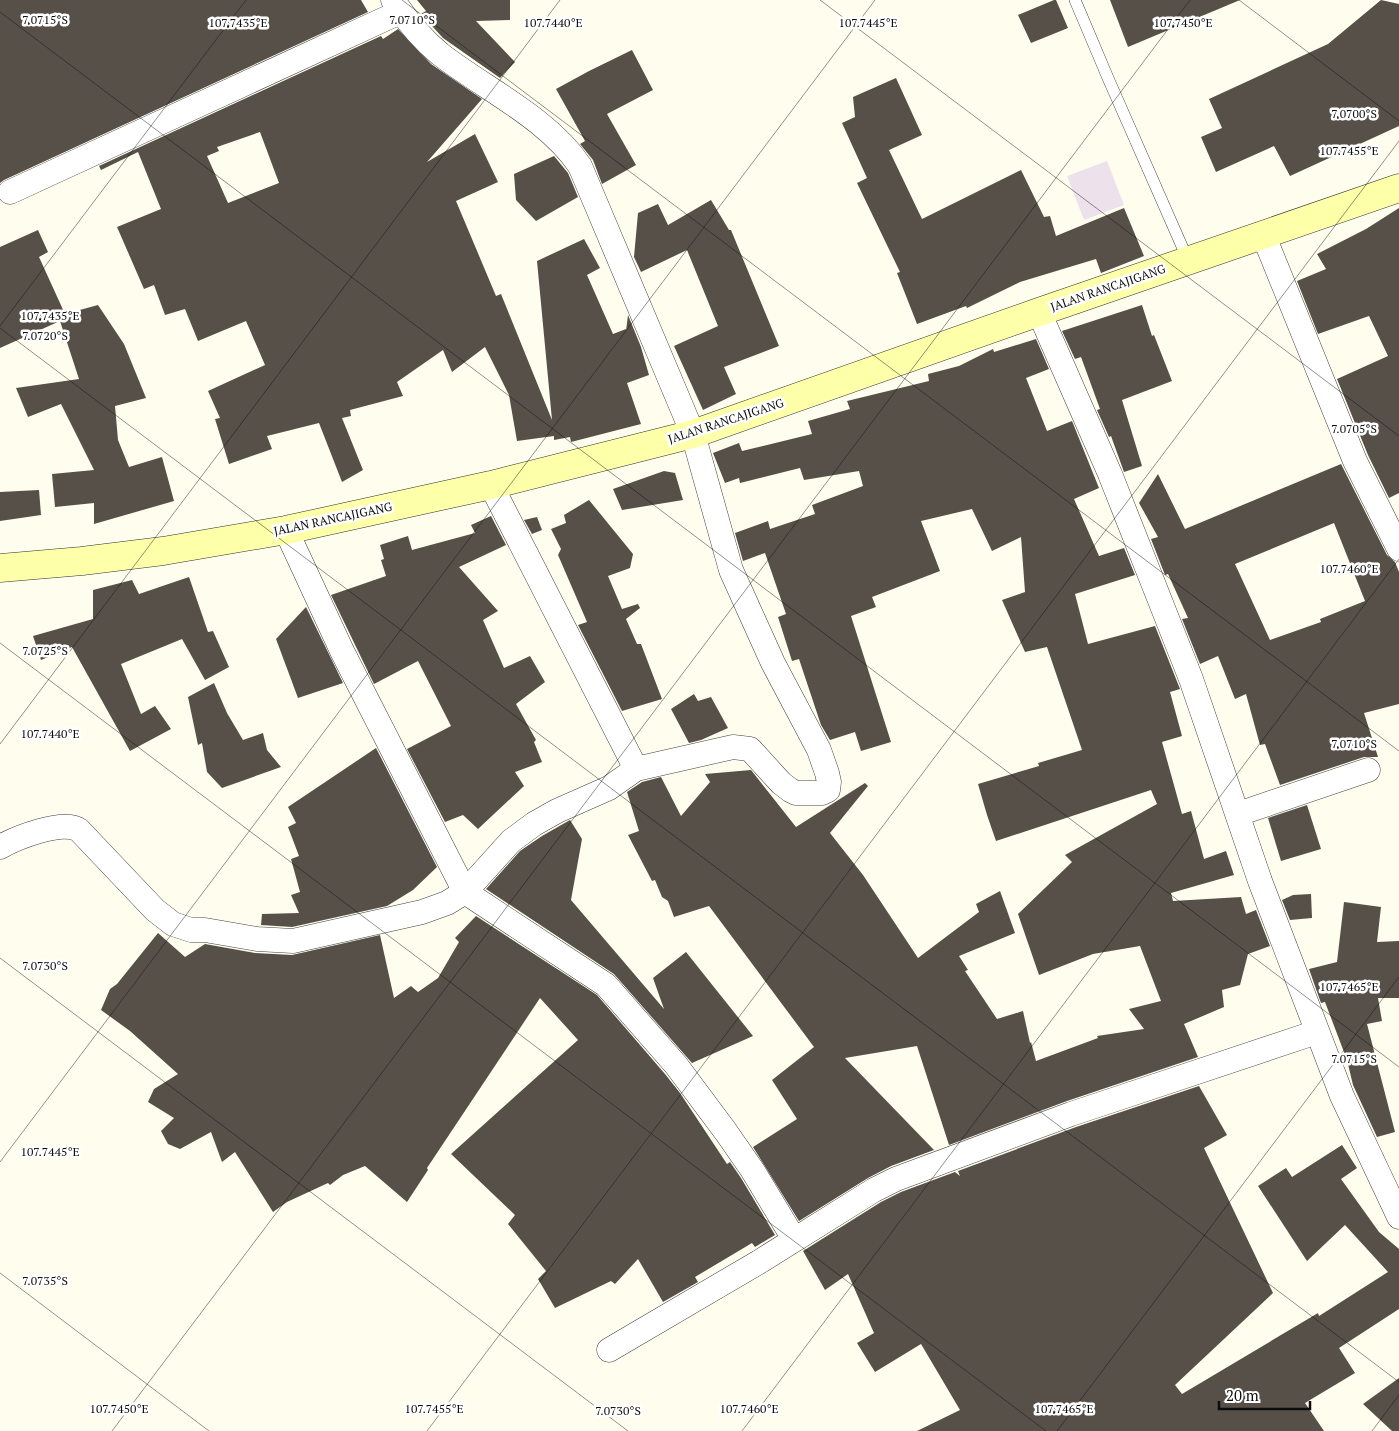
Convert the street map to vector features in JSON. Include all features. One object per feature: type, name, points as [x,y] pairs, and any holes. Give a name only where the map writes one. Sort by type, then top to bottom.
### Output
[{"type":"main road","name":"JALAN RANCAJIGANG","points":[[0,568],[82,561],[163,551],[286,530],[491,485],[693,434],[1399,188]]},
{"type":"street","points":[[0,846],[19,837],[40,831],[67,826],[74,827],[155,910],[173,924],[191,930],[292,942],[422,912],[447,903],[465,892],[511,841],[534,824],[557,811],[609,788],[636,769],[733,747],[744,747],[750,749],[781,784],[796,793],[822,793],[828,790],[829,782],[819,750],[773,663],[731,570],[693,434],[580,166],[570,152],[548,131],[439,53],[396,6],[10,192]]},
{"type":"street","points":[[1263,234],[1354,461],[1399,549]]},
{"type":"street","points":[[1039,312],[1110,474],[1188,670],[1260,881],[1342,1096],[1399,1217]]},
{"type":"street","points":[[491,485],[636,769]]},
{"type":"street","points":[[286,530],[342,651],[465,892],[606,985],[676,1065],[726,1132],[753,1171],[794,1239]]},
{"type":"street","points":[[1238,814],[1368,770]]},
{"type":"street","points":[[609,1350],[874,1190],[904,1176],[1062,1118],[1317,1032]]},
{"type":"lane","points":[[1075,0],[1188,260]]},
{"type":"shaded area","points":[[1107,161],[1124,205],[1084,220],[1067,176]]},
{"type":"building","points":[[0,0],[361,0],[368,12],[0,183]]},
{"type":"building","points":[[417,0],[510,0],[510,20],[476,21],[515,62],[500,78],[443,38],[421,14],[426,11]]},
{"type":"building","points":[[1056,0],[1068,28],[1031,43],[1018,15]]},
{"type":"building","points":[[1110,0],[1240,0],[1128,47]]},
{"type":"building","points":[[1381,0],[1399,4],[1399,126],[1290,176],[1274,146],[1216,172],[1201,137],[1222,128],[1209,99],[1328,44]]},
{"type":"building","points":[[398,29],[431,64],[482,99],[427,162],[475,134],[498,182],[456,201],[496,296],[501,294],[552,420],[537,261],[584,239],[600,268],[587,275],[613,334],[626,329],[626,331],[628,315],[641,347],[649,375],[627,383],[641,424],[571,442],[570,437],[554,440],[554,436],[517,441],[509,395],[485,347],[452,372],[443,350],[397,382],[403,396],[350,410],[351,416],[342,418],[363,470],[342,482],[319,423],[267,436],[272,449],[229,464],[215,419],[220,418],[208,391],[265,365],[246,321],[198,341],[185,309],[165,315],[154,285],[144,289],[117,227],[161,209],[138,152],[101,170],[99,166],[381,36],[383,39]],"holes":[[[260,132],[279,183],[228,203],[207,156],[219,151],[217,147]]]},
{"type":"building","points":[[632,50],[653,90],[607,114],[636,165],[602,184],[593,160],[580,144],[585,141],[556,89]]},
{"type":"building","points":[[896,78],[922,135],[889,150],[922,219],[1021,170],[1044,217],[1050,216],[1056,236],[1124,208],[1144,256],[1101,273],[1096,259],[1020,282],[967,308],[966,306],[917,324],[897,273],[900,272],[857,183],[867,178],[842,123],[855,117],[853,97]]},
{"type":"building","points":[[554,156],[568,173],[578,197],[536,221],[516,200],[514,174]]},
{"type":"building","points":[[711,200],[729,230],[731,230],[779,346],[724,367],[736,394],[703,410],[674,346],[718,326],[687,250],[641,272],[634,257],[638,213],[658,204],[668,225]]},
{"type":"building","points":[[1399,208],[1399,493],[1389,498],[1368,455],[1337,379],[1388,356],[1369,316],[1318,334],[1297,281],[1326,269],[1317,254],[1366,229]]},
{"type":"building","points":[[38,230],[48,252],[39,257],[65,314],[98,305],[124,344],[146,398],[115,406],[118,440],[129,467],[162,457],[174,501],[94,524],[94,503],[55,507],[52,474],[94,470],[61,404],[28,417],[16,388],[79,379],[60,321],[0,348],[0,247]]},
{"type":"building","points":[[1142,305],[1152,336],[1154,335],[1172,381],[1122,400],[1142,466],[1124,472],[1111,436],[1109,437],[1097,410],[1100,409],[1081,357],[1075,359],[1062,331]]},
{"type":"building","points":[[1036,339],[1049,369],[1026,378],[1047,431],[1072,421],[1099,488],[1074,499],[1099,556],[1124,548],[1135,575],[1075,594],[1088,644],[1155,626],[1180,689],[1170,692],[1182,736],[1162,742],[1182,814],[1191,811],[1204,859],[1226,851],[1234,875],[1171,893],[1173,901],[1241,897],[1246,914],[1256,910],[1270,946],[1248,954],[1240,985],[1222,990],[1224,1007],[1184,1024],[1198,1057],[1067,1101],[949,1145],[917,1046],[845,1058],[934,1150],[891,1166],[868,1178],[799,1221],[753,1147],[797,1119],[772,1080],[814,1047],[709,906],[674,917],[668,901],[662,897],[655,880],[652,881],[628,835],[639,831],[627,792],[642,782],[661,777],[681,816],[710,782],[705,774],[751,770],[796,827],[865,783],[868,786],[830,833],[863,875],[918,958],[979,912],[976,904],[1000,891],[1015,933],[959,956],[968,970],[965,971],[997,1019],[1023,1011],[1036,1061],[1098,1038],[1097,1036],[1144,1029],[1129,1009],[1161,1001],[1140,946],[1093,954],[1039,975],[1018,914],[1072,862],[1065,855],[1157,804],[1151,790],[996,841],[987,815],[978,784],[1039,766],[1038,763],[1082,750],[1047,647],[1025,652],[1002,600],[1025,592],[1021,537],[992,551],[972,509],[921,521],[940,571],[872,597],[876,607],[851,616],[891,742],[861,751],[855,732],[830,740],[821,725],[799,659],[792,661],[778,617],[786,614],[765,553],[743,561],[735,533],[768,521],[770,529],[815,514],[812,505],[863,486],[859,471],[804,480],[800,468],[740,483],[739,478],[725,483],[713,453],[739,443],[742,451],[812,434],[808,421],[850,409],[847,401],[929,381],[928,374],[959,366],[993,349],[994,352]]},
{"type":"building","points":[[1341,464],[1387,555],[1395,562],[1399,572],[1399,704],[1364,713],[1378,757],[1364,757],[1280,785],[1265,744],[1260,745],[1246,694],[1235,699],[1218,656],[1200,664],[1182,619],[1188,618],[1168,574],[1165,575],[1151,539],[1158,537],[1139,503],[1158,474],[1185,529]],"holes":[[[1334,523],[1365,601],[1320,619],[1321,622],[1270,640],[1235,564]]]},
{"type":"building","points":[[664,471],[675,473],[683,500],[622,510],[613,489]]},
{"type":"building","points":[[39,490],[41,515],[0,521],[0,492]]},
{"type":"building","points":[[589,500],[633,554],[630,568],[608,576],[622,609],[638,604],[640,608],[626,619],[637,644],[641,644],[662,699],[622,711],[578,625],[587,622],[558,555],[561,549],[551,529],[566,523],[564,515]]},
{"type":"building","points":[[491,516],[506,545],[459,567],[498,611],[483,620],[504,668],[530,656],[545,682],[516,704],[536,740],[534,742],[542,762],[515,772],[524,786],[478,829],[463,815],[445,822],[407,749],[451,726],[418,661],[374,684],[331,595],[386,576],[381,560],[384,559],[380,545],[408,536],[412,550],[475,533],[471,525]]},
{"type":"building","points":[[537,517],[542,530],[532,534],[524,520]]},
{"type":"building","points":[[189,577],[208,632],[213,631],[229,667],[205,680],[182,639],[121,664],[141,714],[155,706],[171,729],[130,751],[72,647],[41,660],[33,636],[93,619],[93,590],[132,580],[139,594]]},
{"type":"building","points":[[306,607],[343,683],[298,698],[276,639]]},
{"type":"building","points":[[214,683],[227,713],[243,740],[263,733],[267,750],[281,767],[222,788],[207,772],[202,743],[198,745],[188,697]]},
{"type":"building","points":[[694,694],[698,701],[711,697],[728,728],[701,740],[689,743],[671,709]]},
{"type":"building","points":[[376,748],[437,867],[413,890],[387,906],[292,927],[261,925],[262,914],[299,913],[291,895],[300,892],[291,859],[299,856],[288,827],[296,823],[288,807]]},
{"type":"building","points":[[1307,805],[1321,849],[1281,861],[1268,818]]},
{"type":"building","points":[[570,820],[582,839],[571,900],[664,1009],[653,978],[686,952],[753,1036],[692,1063],[614,974],[486,889],[520,851]]},
{"type":"building","points":[[1311,894],[1312,918],[1290,920],[1282,900],[1293,895]]},
{"type":"building","points":[[1344,902],[1381,907],[1377,942],[1399,941],[1399,998],[1378,998],[1382,1021],[1367,1024],[1395,1132],[1377,1137],[1353,1085],[1347,1060],[1325,1002],[1321,1003],[1309,969],[1337,962]]},
{"type":"building","points":[[476,916],[597,995],[680,1093],[727,1164],[730,1162],[741,1178],[775,1235],[755,1247],[752,1243],[695,1277],[698,1282],[663,1302],[638,1259],[615,1284],[611,1281],[555,1308],[538,1279],[546,1271],[508,1224],[515,1215],[451,1154],[578,1040],[540,998],[427,1168],[428,1170],[407,1202],[365,1166],[343,1175],[330,1185],[328,1183],[287,1202],[273,1212],[235,1152],[222,1162],[211,1132],[180,1149],[168,1144],[161,1131],[174,1118],[148,1102],[154,1089],[178,1074],[130,1031],[101,1010],[110,989],[117,984],[158,933],[185,957],[205,944],[255,953],[292,955],[380,935],[394,998],[411,986],[418,992],[438,978],[459,942],[455,938]]},
{"type":"building","points":[[1199,1086],[1227,1135],[1204,1148],[1273,1293],[1175,1385],[1182,1394],[1318,1313],[1319,1316],[1388,1272],[1345,1225],[1307,1261],[1258,1186],[1286,1168],[1292,1177],[1342,1145],[1357,1168],[1341,1179],[1379,1232],[1399,1249],[1399,1309],[1339,1348],[1355,1373],[1305,1403],[1324,1431],[917,1431],[960,1410],[921,1344],[875,1372],[857,1343],[874,1333],[848,1274],[825,1290],[803,1251],[881,1202],[901,1192],[955,1172],[960,1176],[958,1171],[1076,1127]]},
{"type":"building","points":[[1399,1378],[1399,1431],[1392,1431],[1363,1404]]}]
